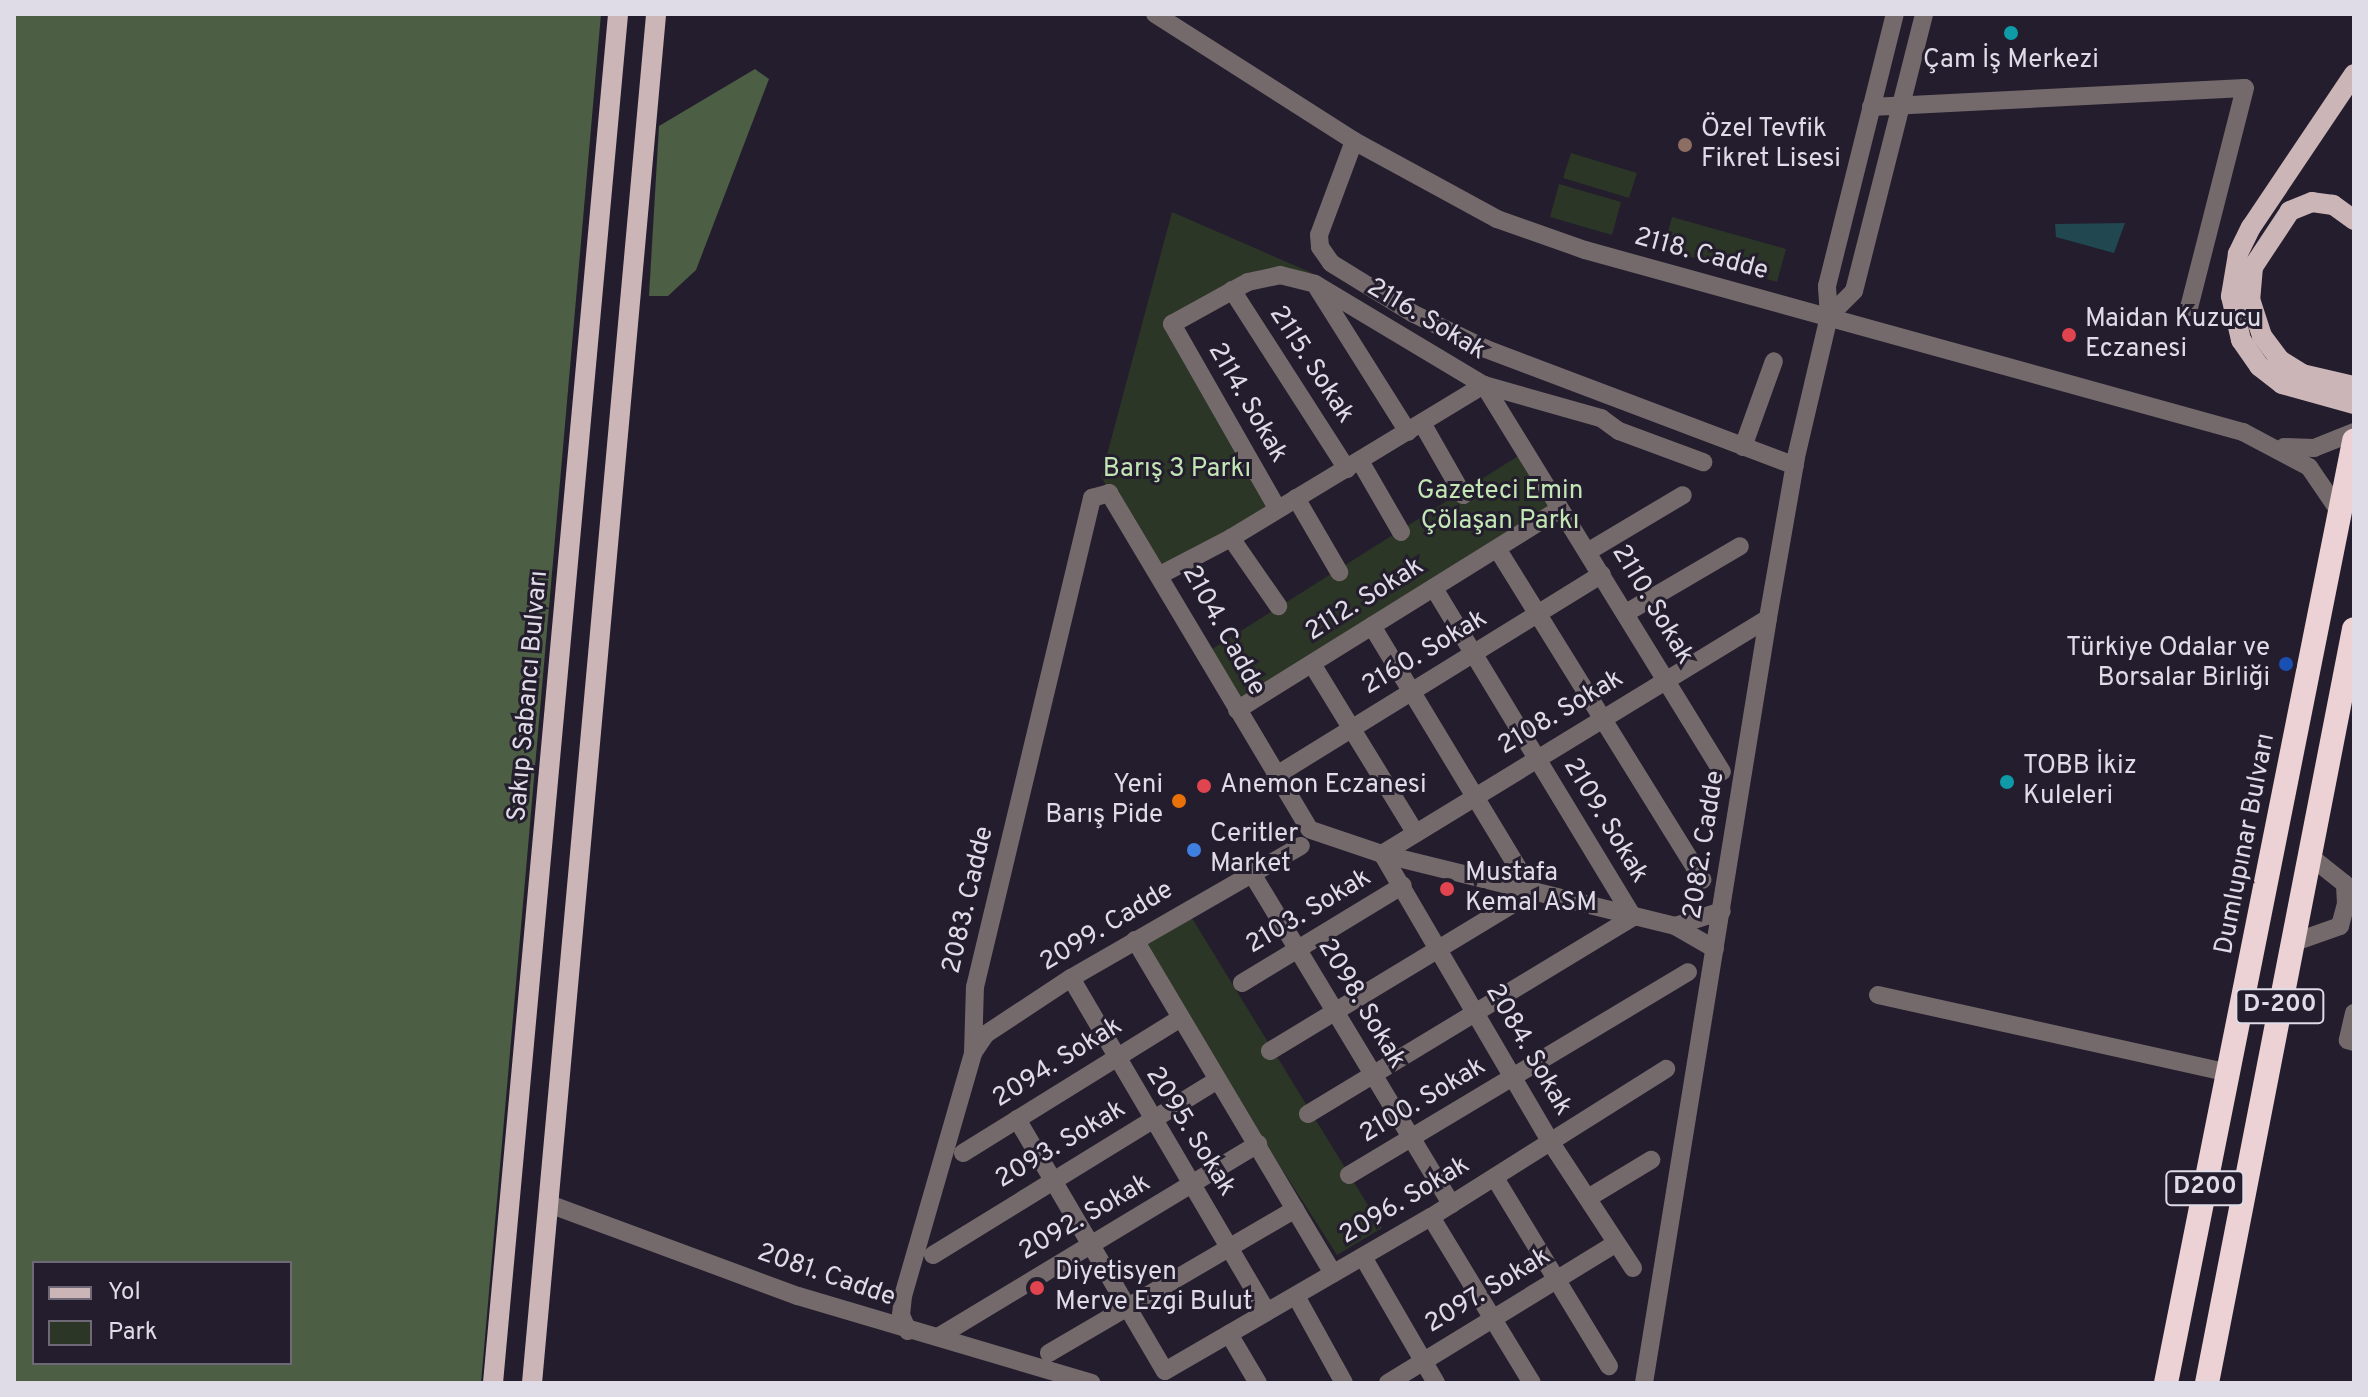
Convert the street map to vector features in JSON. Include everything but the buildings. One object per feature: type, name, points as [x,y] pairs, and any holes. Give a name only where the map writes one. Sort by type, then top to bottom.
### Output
[{"type":"highway","name":"Dumlupınar Bulvarı","points":[[2166,1383],[2354,441]]},
{"type":"highway","name":"D-200","points":[[2207,1383],[2354,629]]},
{"type":"highway","name":"Dumlupınar Bulvarı","points":[[2150,1383],[2180,1303]]},
{"type":"main road","name":"Sakıp Sabancı Bulvarı","points":[[493,1383],[618,14]]},
{"type":"main road","points":[[532,1383],[656,14]]},
{"type":"main road","points":[[2354,74],[2251,227],[2238,254],[2231,296],[2241,340],[2259,366],[2282,384],[2354,386]]},
{"type":"main road","points":[[2354,220],[2323,203],[2290,211],[2253,267],[2250,299],[2262,336],[2280,360],[2317,387],[2354,404]]},
{"type":"street","name":"2118. Cadde","points":[[1155,14],[1354,141],[1457,200],[1527,231],[2160,406],[2277,446]]},
{"type":"street","name":"2082. Cadde","points":[[1644,1383],[1768,618],[1795,466],[1829,316],[1827,286],[1895,14]]},
{"type":"street","points":[[1829,316],[1854,291],[1924,14]]},
{"type":"street","points":[[1871,107],[2245,88],[2189,307]]},
{"type":"street","points":[[1354,141],[1319,235],[1320,247],[1331,263],[1414,314],[1486,349],[1795,466]]},
{"type":"street","name":"2116. Sokak","points":[[1172,324],[1232,290],[1280,275],[1315,284],[1455,372],[1484,385],[1601,418],[1619,431],[1703,462]]},
{"type":"street","points":[[1315,284],[1463,495]]},
{"type":"street","name":"2115. Sokak","points":[[1232,290],[1354,465]]},
{"type":"street","name":"2114. Sokak","points":[[1172,324],[1277,508]]},
{"type":"street","points":[[1743,447],[1774,361]]},
{"type":"street","points":[[1162,574],[1231,538],[1484,385]]},
{"type":"street","name":"2110. Sokak","points":[[1484,385],[1589,551],[1722,772]]},
{"type":"street","points":[[2277,446],[2314,448],[2354,432]]},
{"type":"street","points":[[2277,446],[2309,467],[2339,511]]},
{"type":"street","points":[[1354,465],[1401,532]]},
{"type":"street","name":"2104. Cadde","points":[[1109,493],[1162,574],[1237,710],[1289,796],[1303,837]]},
{"type":"street","name":"2083. Cadde","points":[[908,1331],[901,1315],[903,1296],[973,1053],[975,987],[1092,498],[1109,493]]},
{"type":"street","points":[[1589,551],[1683,495]]},
{"type":"street","points":[[1296,498],[1339,572]]},
{"type":"street","name":"2112. Sokak","points":[[1237,710],[1560,509]]},
{"type":"street","points":[[1231,538],[1278,606]]},
{"type":"street","points":[[1626,613],[1740,546]]},
{"type":"street","points":[[1498,550],[1703,880]]},
{"type":"street","name":"2160. Sokak","points":[[1275,776],[1602,574]]},
{"type":"street","name":"2109. Sokak","points":[[1434,588],[1633,917]]},
{"type":"street","name":"2108. Sokak","points":[[1382,854],[1768,618]]},
{"type":"street","points":[[1372,626],[1519,870]]},
{"type":"street","points":[[1312,664],[1415,832]]},
{"type":"street","points":[[1303,837],[1340,843],[1675,926],[1715,949]]},
{"type":"street","name":"2099. Cadde","points":[[973,1053],[986,1034],[1071,978],[1251,872],[1303,837]]},
{"type":"street","name":"2084. Sokak","points":[[1382,854],[1403,885],[1550,1141],[1633,1268]]},
{"type":"street","points":[[2292,943],[2341,926],[2349,894],[2345,884],[2311,857]]},
{"type":"street","name":"2098. Sokak","points":[[1251,872],[1451,1204]]},
{"type":"street","name":"2103. Sokak","points":[[1242,983],[1403,885]]},
{"type":"street","points":[[1270,1051],[1509,906]]},
{"type":"street","points":[[1675,926],[1722,911]]},
{"type":"street","points":[[1308,1114],[1478,1014],[1633,917]]},
{"type":"street","points":[[1135,940],[1333,1274]]},
{"type":"street","name":"2100. Sokak","points":[[1349,1175],[1688,972]]},
{"type":"street","name":"2095. Sokak","points":[[1071,978],[1150,1122],[1231,1248],[1267,1312]]},
{"type":"street","points":[[1878,995],[2229,1073]]},
{"type":"street","points":[[2354,1013],[2348,1040],[2354,1042]]},
{"type":"street","name":"2094. Sokak","points":[[963,1153],[1181,1018]]},
{"type":"street","name":"2096. Sokak","points":[[1130,1306],[1165,1371],[1431,1217],[1666,1069]]},
{"type":"street","name":"2093. Sokak","points":[[933,1255],[1217,1080]]},
{"type":"street","points":[[1017,1119],[1130,1306]]},
{"type":"street","name":"2092. Sokak","points":[[938,1337],[1258,1144]]},
{"type":"street","points":[[1588,1198],[1651,1160]]},
{"type":"street","points":[[1495,1178],[1609,1366]]},
{"type":"street","name":"2081. Cadde","points":[[549,1204],[908,1331],[938,1337],[1091,1383]]},
{"type":"street","points":[[1049,1353],[1295,1209]]},
{"type":"street","points":[[1431,1217],[1532,1383]]},
{"type":"street","name":"2097. Sokak","points":[[1388,1383],[1615,1244]]},
{"type":"street","points":[[1363,1257],[1436,1383]]},
{"type":"street","points":[[1296,1296],[1344,1383]]},
{"type":"street","points":[[1229,1334],[1258,1383]]},
{"type":"green space","points":[[1571,153],[1637,173],[1629,198],[1563,178]]},
{"type":"green space","points":[[1559,184],[1621,202],[1612,235],[1550,217]]},
{"type":"green space","name":"Barış 3 Parkı","points":[[1172,212],[1312,273],[1280,275],[1172,324],[1277,508],[1162,574],[1101,477]]},
{"type":"green space","points":[[1672,217],[1786,249],[1777,282],[1663,249]]},
{"type":"green space","name":"Gazeteci Emin Çölaşan Parkı","points":[[1526,451],[1560,509],[1237,710],[1204,654]]},
{"type":"green space","points":[[1187,910],[1382,1228],[1337,1255],[1135,940]]},
{"type":"shaded area","points":[[14,14],[601,14],[481,1383],[14,1383]]},
{"type":"shaded area","points":[[755,69],[769,79],[696,270],[668,296],[649,296],[659,126]]},
{"type":"shaded area","points":[[2125,223],[2114,253],[2056,237],[2055,224]]},
{"type":"place","name":"Çam İş Merkezi","points":[[2011,33]]},
{"type":"place","name":"Özel Tevfik Fikret Lisesi","points":[[1685,145]]},
{"type":"place","name":"Maidan Kuzucu Eczanesi","points":[[2069,335]]},
{"type":"place","name":"Türkiye Odalar ve Borsalar Birliği","points":[[2286,664]]},
{"type":"place","name":"TOBB İkiz Kuleleri","points":[[2007,782]]},
{"type":"place","name":"Anemon Eczanesi","points":[[1204,786]]},
{"type":"place","name":"Yeni Barış Pide","points":[[1179,801]]},
{"type":"place","name":"Ceritler Market","points":[[1194,850]]},
{"type":"place","name":"Mustafa Kemal ASM","points":[[1447,889]]},
{"type":"place","name":"Diyetisyen Merve Ezgi Bulut","points":[[1037,1288]]}]
